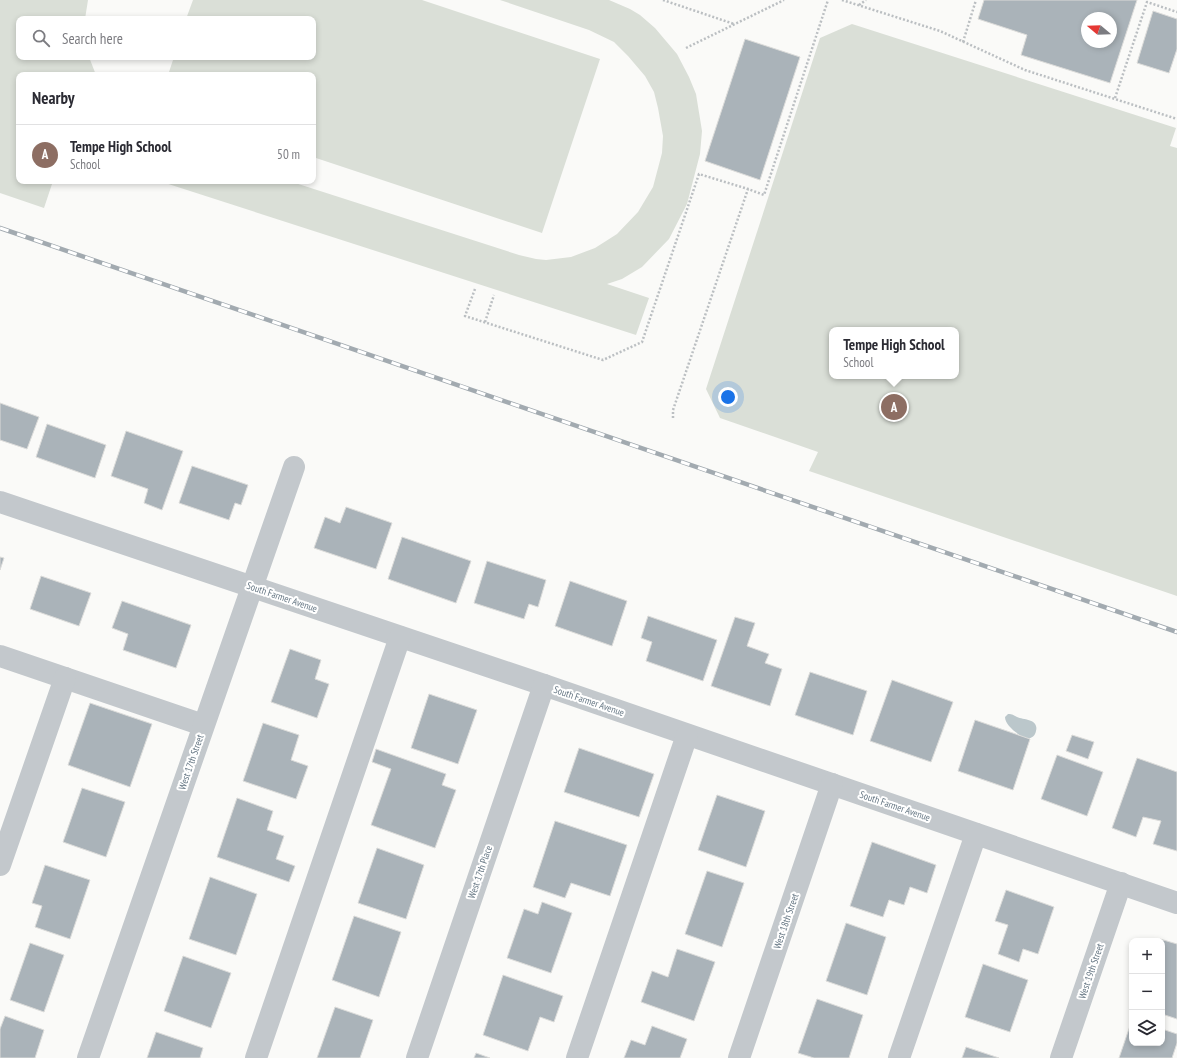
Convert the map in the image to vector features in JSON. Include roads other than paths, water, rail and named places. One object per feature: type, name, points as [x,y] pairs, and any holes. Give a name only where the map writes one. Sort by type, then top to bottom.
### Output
[{"type":"street","name":"West 17th Street","points":[[88,1058],[294,467]]},
{"type":"street","name":"South Farmer Avenue","points":[[0,502],[544,685],[1177,903]]},
{"type":"street","points":[[256,1058],[400,637]]},
{"type":"street","points":[[0,656],[203,725]]},
{"type":"street","points":[[0,865],[65,678]]},
{"type":"street","name":"West 17th Place","points":[[416,1058],[544,685]]},
{"type":"street","points":[[577,1058],[687,735]]},
{"type":"street","name":"West 18th Street","points":[[739,1058],[832,784]]},
{"type":"street","points":[[899,1058],[976,834]]},
{"type":"street","name":"West 19th Street","points":[[1061,1058],[1120,883]]},
{"type":"railway","points":[[0,228],[1177,632]]},
{"type":"place","name":"Tempe High School","points":[[894,407]]}]
